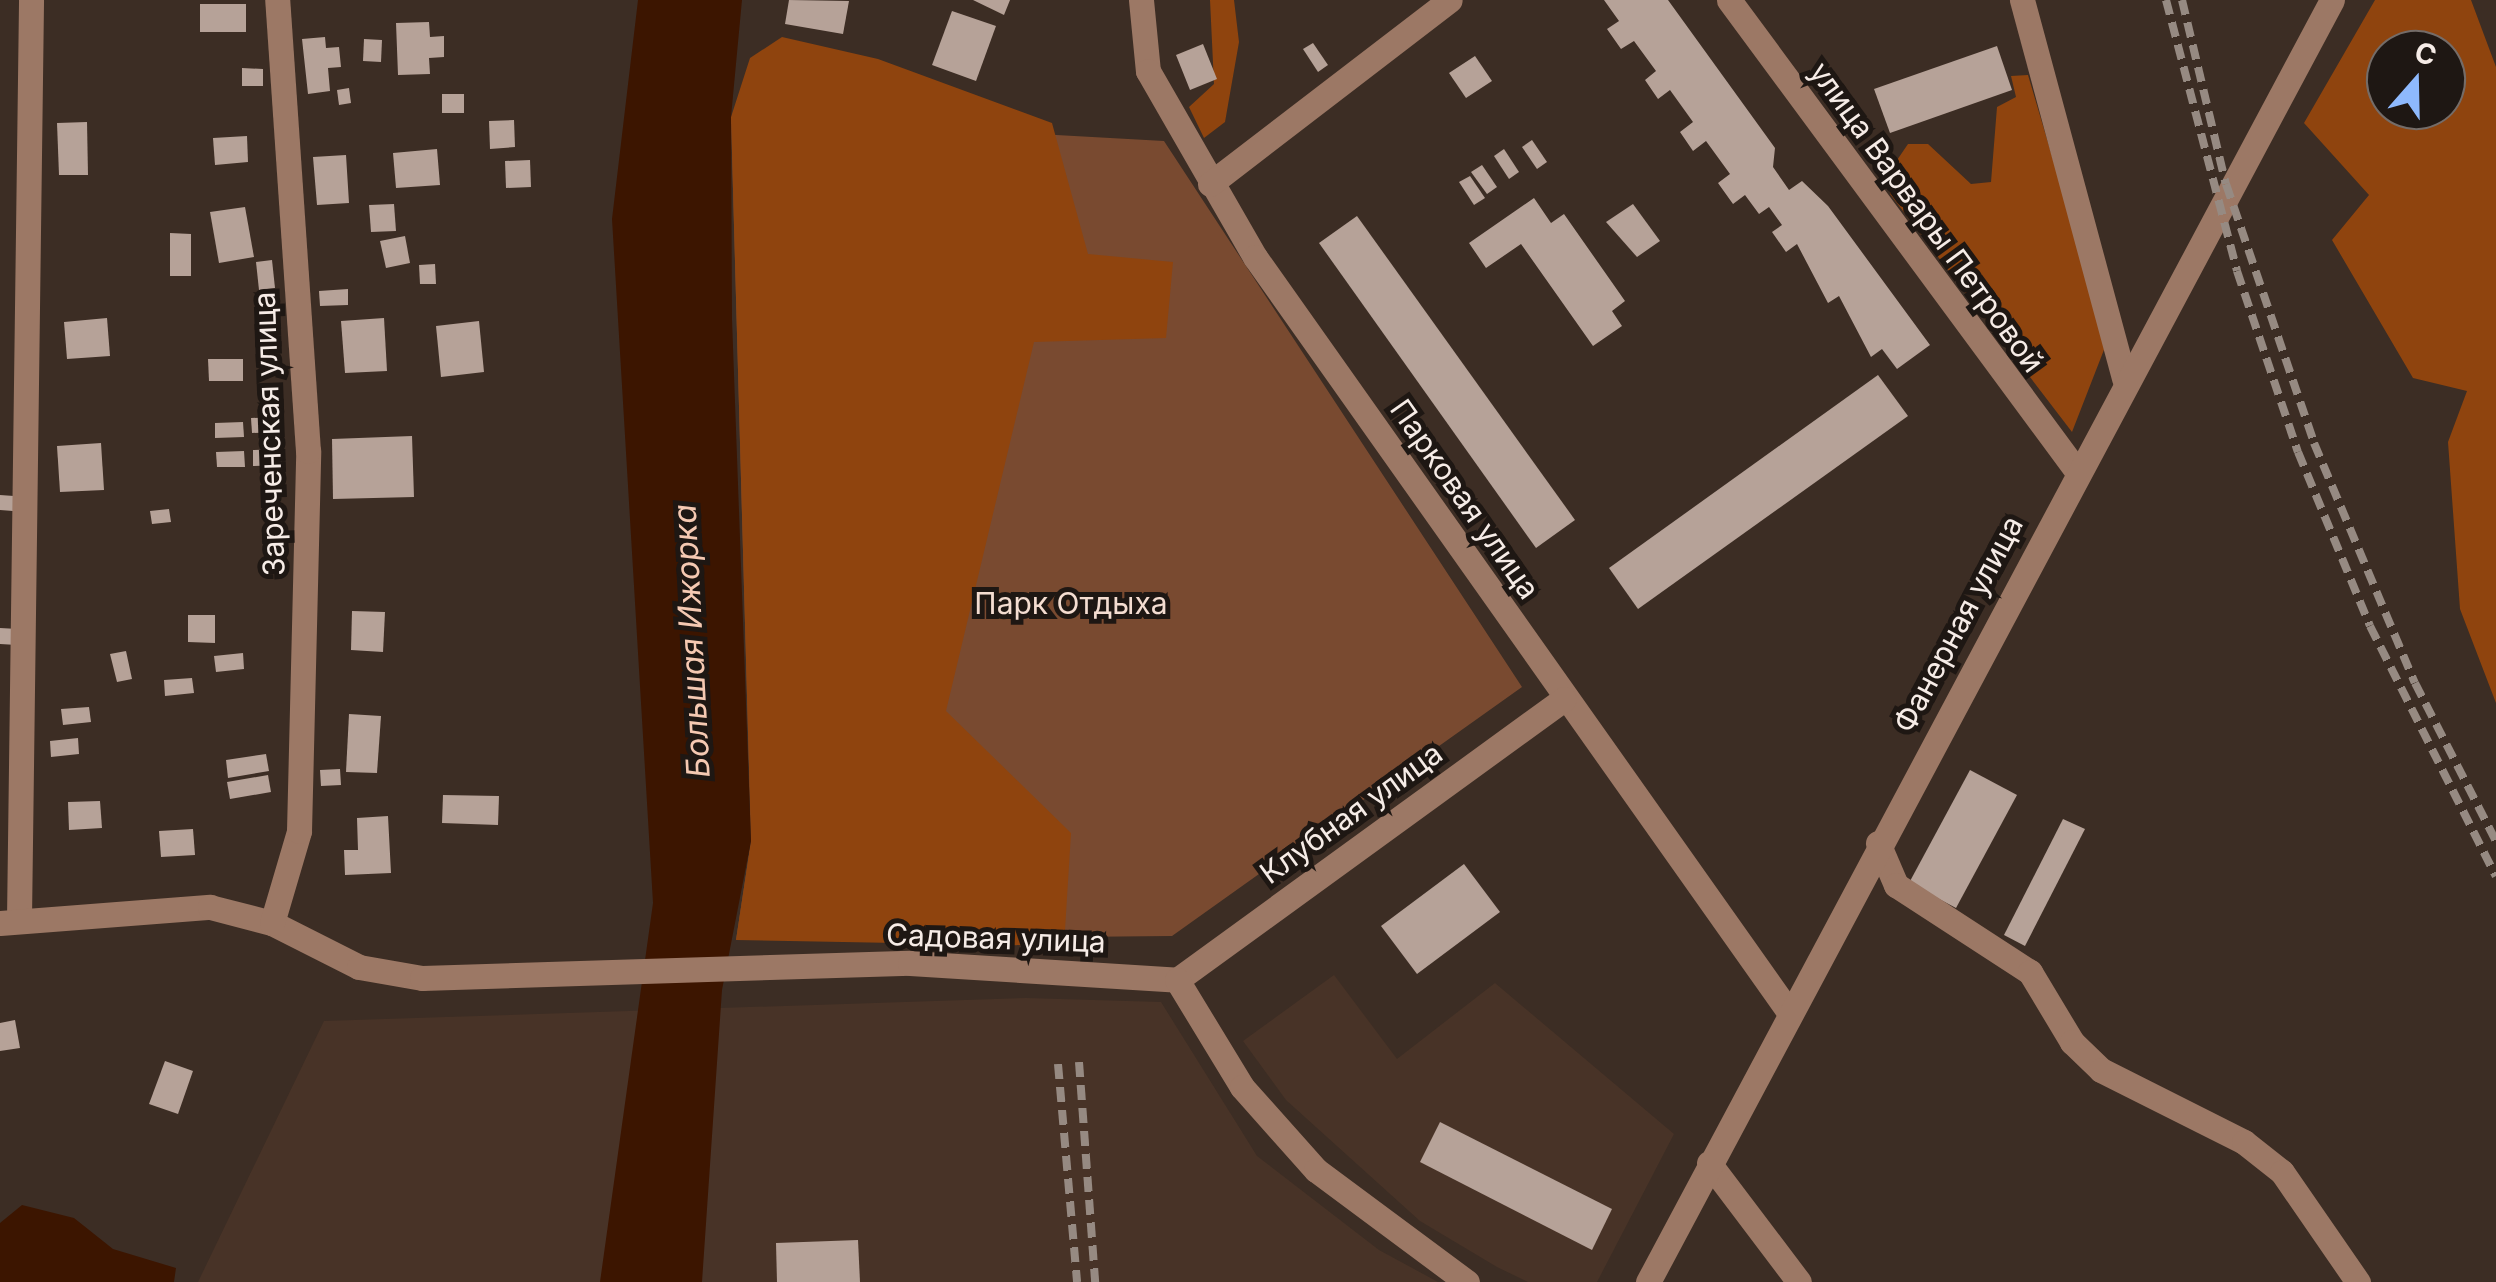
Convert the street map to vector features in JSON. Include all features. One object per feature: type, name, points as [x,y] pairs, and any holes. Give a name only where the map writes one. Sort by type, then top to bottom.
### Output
[{"type":"street","points":[[32,0],[10,921],[210,907],[272,923]]},
{"type":"street","name":"Зареченская улица","points":[[272,923],[299,831],[308,451],[277,0]]},
{"type":"street","name":"Парковая улица","points":[[1140,0],[1148,71],[1210,184],[1564,699],[1789,1012]]},
{"type":"street","points":[[1210,184],[1450,0]]},
{"type":"street","name":"улица Варвары Петровой","points":[[1730,0],[2076,470]]},
{"type":"street","points":[[2022,0],[2124,378]]},
{"type":"street","name":"Фанерная улица","points":[[1648,1282],[2124,378],[2332,0]]},
{"type":"street","name":"Клубная улица","points":[[1176,980],[1564,699]]},
{"type":"street","points":[[1878,843],[1896,884],[2030,972],[2101,1070],[2244,1142],[2282,1172],[2358,1282]]},
{"type":"street","name":"Садовая улица","points":[[272,923],[358,967],[422,978],[590,970],[928,964],[1176,980]]},
{"type":"street","points":[[1176,980],[1242,1086],[1316,1170],[1468,1282]]},
{"type":"street","points":[[1709,1163],[1799,1282]]},
{"type":"shaded area","points":[[1210,0],[1234,0],[1239,42],[1225,122],[1204,138],[1189,107],[1214,84]]},
{"type":"shaded area","points":[[2375,0],[2471,0],[2496,67],[2496,703],[2460,609],[2448,442],[2467,391],[2413,378],[2332,240],[2369,195],[2304,123]]},
{"type":"shaded area","points":[[782,37],[878,59],[1052,123],[1088,254],[1173,262],[1166,338],[1034,342],[946,711],[1071,833],[1064,946],[736,940],[751,841],[731,117],[750,58]]},
{"type":"shaded area","points":[[2028,75],[2107,342],[2072,432],[1890,194],[1893,166],[1908,144],[1928,144],[1971,184],[1991,182],[1997,107],[2016,97],[2011,76]]},
{"type":"shaded area","points":[[1334,975],[1397,1059],[1495,983],[1674,1134],[1597,1282],[1528,1282],[1497,1267],[1420,1221],[1286,1100],[1243,1041]]},
{"type":"shaded area","points":[[1026,998],[1161,1002],[1257,1156],[1379,1250],[1438,1282],[198,1282],[324,1021]]},
{"type":"green space","name":"Парк Отдыха","points":[[731,117],[1164,141],[1522,687],[1172,936],[736,940],[751,841]]},
{"type":"water","name":"Большая Ижорка","points":[[638,0],[742,0],[731,117],[732,319],[751,841],[722,990],[702,1282],[600,1282],[653,903],[612,219]]},
{"type":"water","points":[[22,1205],[74,1218],[113,1249],[176,1268],[174,1282],[0,1282],[0,1223]]},
{"type":"building","points":[[789,0],[849,1],[843,34],[785,24]]},
{"type":"building","points":[[973,0],[1010,0],[1004,15]]},
{"type":"building","points":[[1604,0],[1668,0],[1775,148],[1773,167],[1789,190],[1802,181],[1828,206],[1930,345],[1897,369],[1882,349],[1871,357],[1839,296],[1828,303],[1797,244],[1786,252],[1772,232],[1782,225],[1769,207],[1759,214],[1745,195],[1733,204],[1718,183],[1730,174],[1706,141],[1693,151],[1680,132],[1693,122],[1670,90],[1658,99],[1645,80],[1656,71],[1634,41],[1621,49],[1607,29],[1619,21]]},
{"type":"building","points":[[200,4],[246,4],[246,32],[200,32]]},
{"type":"building","points":[[952,11],[996,26],[976,81],[932,65]]},
{"type":"building","points":[[429,22],[430,37],[444,36],[444,57],[429,58],[430,74],[398,75],[396,23]]},
{"type":"building","points":[[325,37],[326,48],[339,47],[341,67],[328,68],[330,91],[308,94],[302,39]]},
{"type":"building","points":[[364,39],[382,40],[381,62],[363,61]]},
{"type":"building","points":[[1313,43],[1328,65],[1318,72],[1303,49]]},
{"type":"building","points":[[1203,44],[1217,79],[1190,90],[1176,55]]},
{"type":"building","points":[[1997,46],[2012,90],[1890,133],[1874,89]]},
{"type":"building","points":[[1475,56],[1492,81],[1466,98],[1449,73]]},
{"type":"building","points":[[242,68],[263,69],[263,86],[242,86]]},
{"type":"building","points":[[349,88],[351,103],[339,105],[337,90]]},
{"type":"building","points":[[442,94],[464,94],[464,113],[442,113]]},
{"type":"building","points":[[514,120],[515,147],[490,149],[489,121]]},
{"type":"building","points":[[87,122],[88,175],[59,175],[57,123]]},
{"type":"building","points":[[247,136],[248,162],[215,165],[213,138]]},
{"type":"building","points":[[1532,140],[1547,162],[1537,169],[1522,147]]},
{"type":"building","points":[[437,149],[440,185],[396,188],[393,153]]},
{"type":"building","points":[[1504,149],[1519,172],[1509,179],[1494,156]]},
{"type":"building","points":[[346,155],[349,203],[317,205],[313,157]]},
{"type":"building","points":[[530,160],[531,187],[506,188],[505,161]]},
{"type":"building","points":[[1482,165],[1497,187],[1487,194],[1471,172]]},
{"type":"building","points":[[1470,176],[1485,198],[1474,205],[1459,182]]},
{"type":"building","points":[[1534,198],[1551,223],[1564,214],[1625,301],[1612,311],[1622,326],[1593,346],[1521,244],[1486,268],[1469,243]]},
{"type":"building","points":[[394,204],[396,231],[371,232],[369,205]]},
{"type":"building","points":[[1633,204],[1660,241],[1637,257],[1606,222]]},
{"type":"building","points":[[245,207],[254,257],[219,263],[210,212]]},
{"type":"building","points":[[1357,216],[1575,520],[1536,548],[1319,243]]},
{"type":"building","points":[[170,233],[191,234],[191,276],[170,276]]},
{"type":"building","points":[[405,236],[410,263],[386,268],[380,241]]},
{"type":"building","points":[[272,260],[275,288],[259,290],[256,262]]},
{"type":"building","points":[[435,264],[436,284],[420,284],[419,265]]},
{"type":"building","points":[[348,289],[348,305],[320,306],[319,291]]},
{"type":"building","points":[[107,318],[110,356],[67,359],[64,322]]},
{"type":"building","points":[[384,318],[387,371],[345,373],[341,321]]},
{"type":"building","points":[[479,321],[484,372],[441,377],[436,326]]},
{"type":"building","points":[[208,359],[243,359],[243,381],[209,381]]},
{"type":"building","points":[[1878,375],[1908,416],[1638,609],[1609,568]]},
{"type":"building","points":[[280,417],[280,432],[252,433],[251,418]]},
{"type":"building","points":[[243,422],[244,437],[215,438],[215,423]]},
{"type":"building","points":[[412,436],[414,497],[333,499],[332,439]]},
{"type":"building","points":[[101,443],[104,490],[60,492],[57,446]]},
{"type":"building","points":[[281,449],[282,465],[253,466],[253,450]]},
{"type":"building","points":[[244,451],[245,467],[217,467],[216,452]]},
{"type":"building","points":[[0,495],[14,496],[13,511],[0,510]]},
{"type":"building","points":[[169,509],[171,522],[152,524],[150,511]]},
{"type":"building","points":[[352,611],[385,612],[383,652],[351,650]]},
{"type":"building","points":[[188,615],[215,615],[215,643],[188,642]]},
{"type":"building","points":[[0,628],[18,629],[17,645],[0,644]]},
{"type":"building","points":[[126,651],[132,679],[117,682],[110,654]]},
{"type":"building","points":[[243,653],[244,669],[216,672],[214,656]]},
{"type":"building","points":[[192,678],[194,693],[165,696],[164,680]]},
{"type":"building","points":[[89,707],[91,722],[63,725],[61,709]]},
{"type":"building","points":[[349,714],[381,716],[377,773],[346,772]]},
{"type":"building","points":[[78,738],[79,754],[51,757],[50,741]]},
{"type":"building","points":[[266,754],[269,771],[228,778],[226,760]]},
{"type":"building","points":[[340,769],[341,785],[321,786],[320,770]]},
{"type":"building","points":[[1970,770],[2017,795],[1956,908],[1909,883]]},
{"type":"building","points":[[268,775],[271,792],[230,799],[227,782]]},
{"type":"building","points":[[443,795],[499,796],[498,825],[442,823]]},
{"type":"building","points":[[100,801],[102,828],[69,830],[68,802]]},
{"type":"building","points":[[388,816],[391,873],[345,875],[344,850],[358,850],[357,818]]},
{"type":"building","points":[[2063,819],[2085,829],[2025,946],[2004,935]]},
{"type":"building","points":[[193,829],[195,855],[161,857],[159,831]]},
{"type":"building","points":[[1464,864],[1500,912],[1417,974],[1381,926]]},
{"type":"building","points":[[15,1020],[20,1048],[0,1051],[0,1023]]},
{"type":"building","points":[[165,1061],[193,1071],[178,1114],[149,1104]]},
{"type":"building","points":[[1440,1122],[1612,1209],[1592,1250],[1420,1162]]},
{"type":"building","points":[[858,1240],[860,1282],[777,1282],[776,1243]]},
{"type":"railway","points":[[2166,0],[2237,271],[2298,452],[2370,626],[2496,876]]},
{"type":"railway","points":[[2182,0],[2226,184],[2314,443],[2415,683],[2496,841]]},
{"type":"railway","points":[[1079,1062],[1095,1282]]},
{"type":"railway","points":[[1058,1064],[1077,1282]]}]
